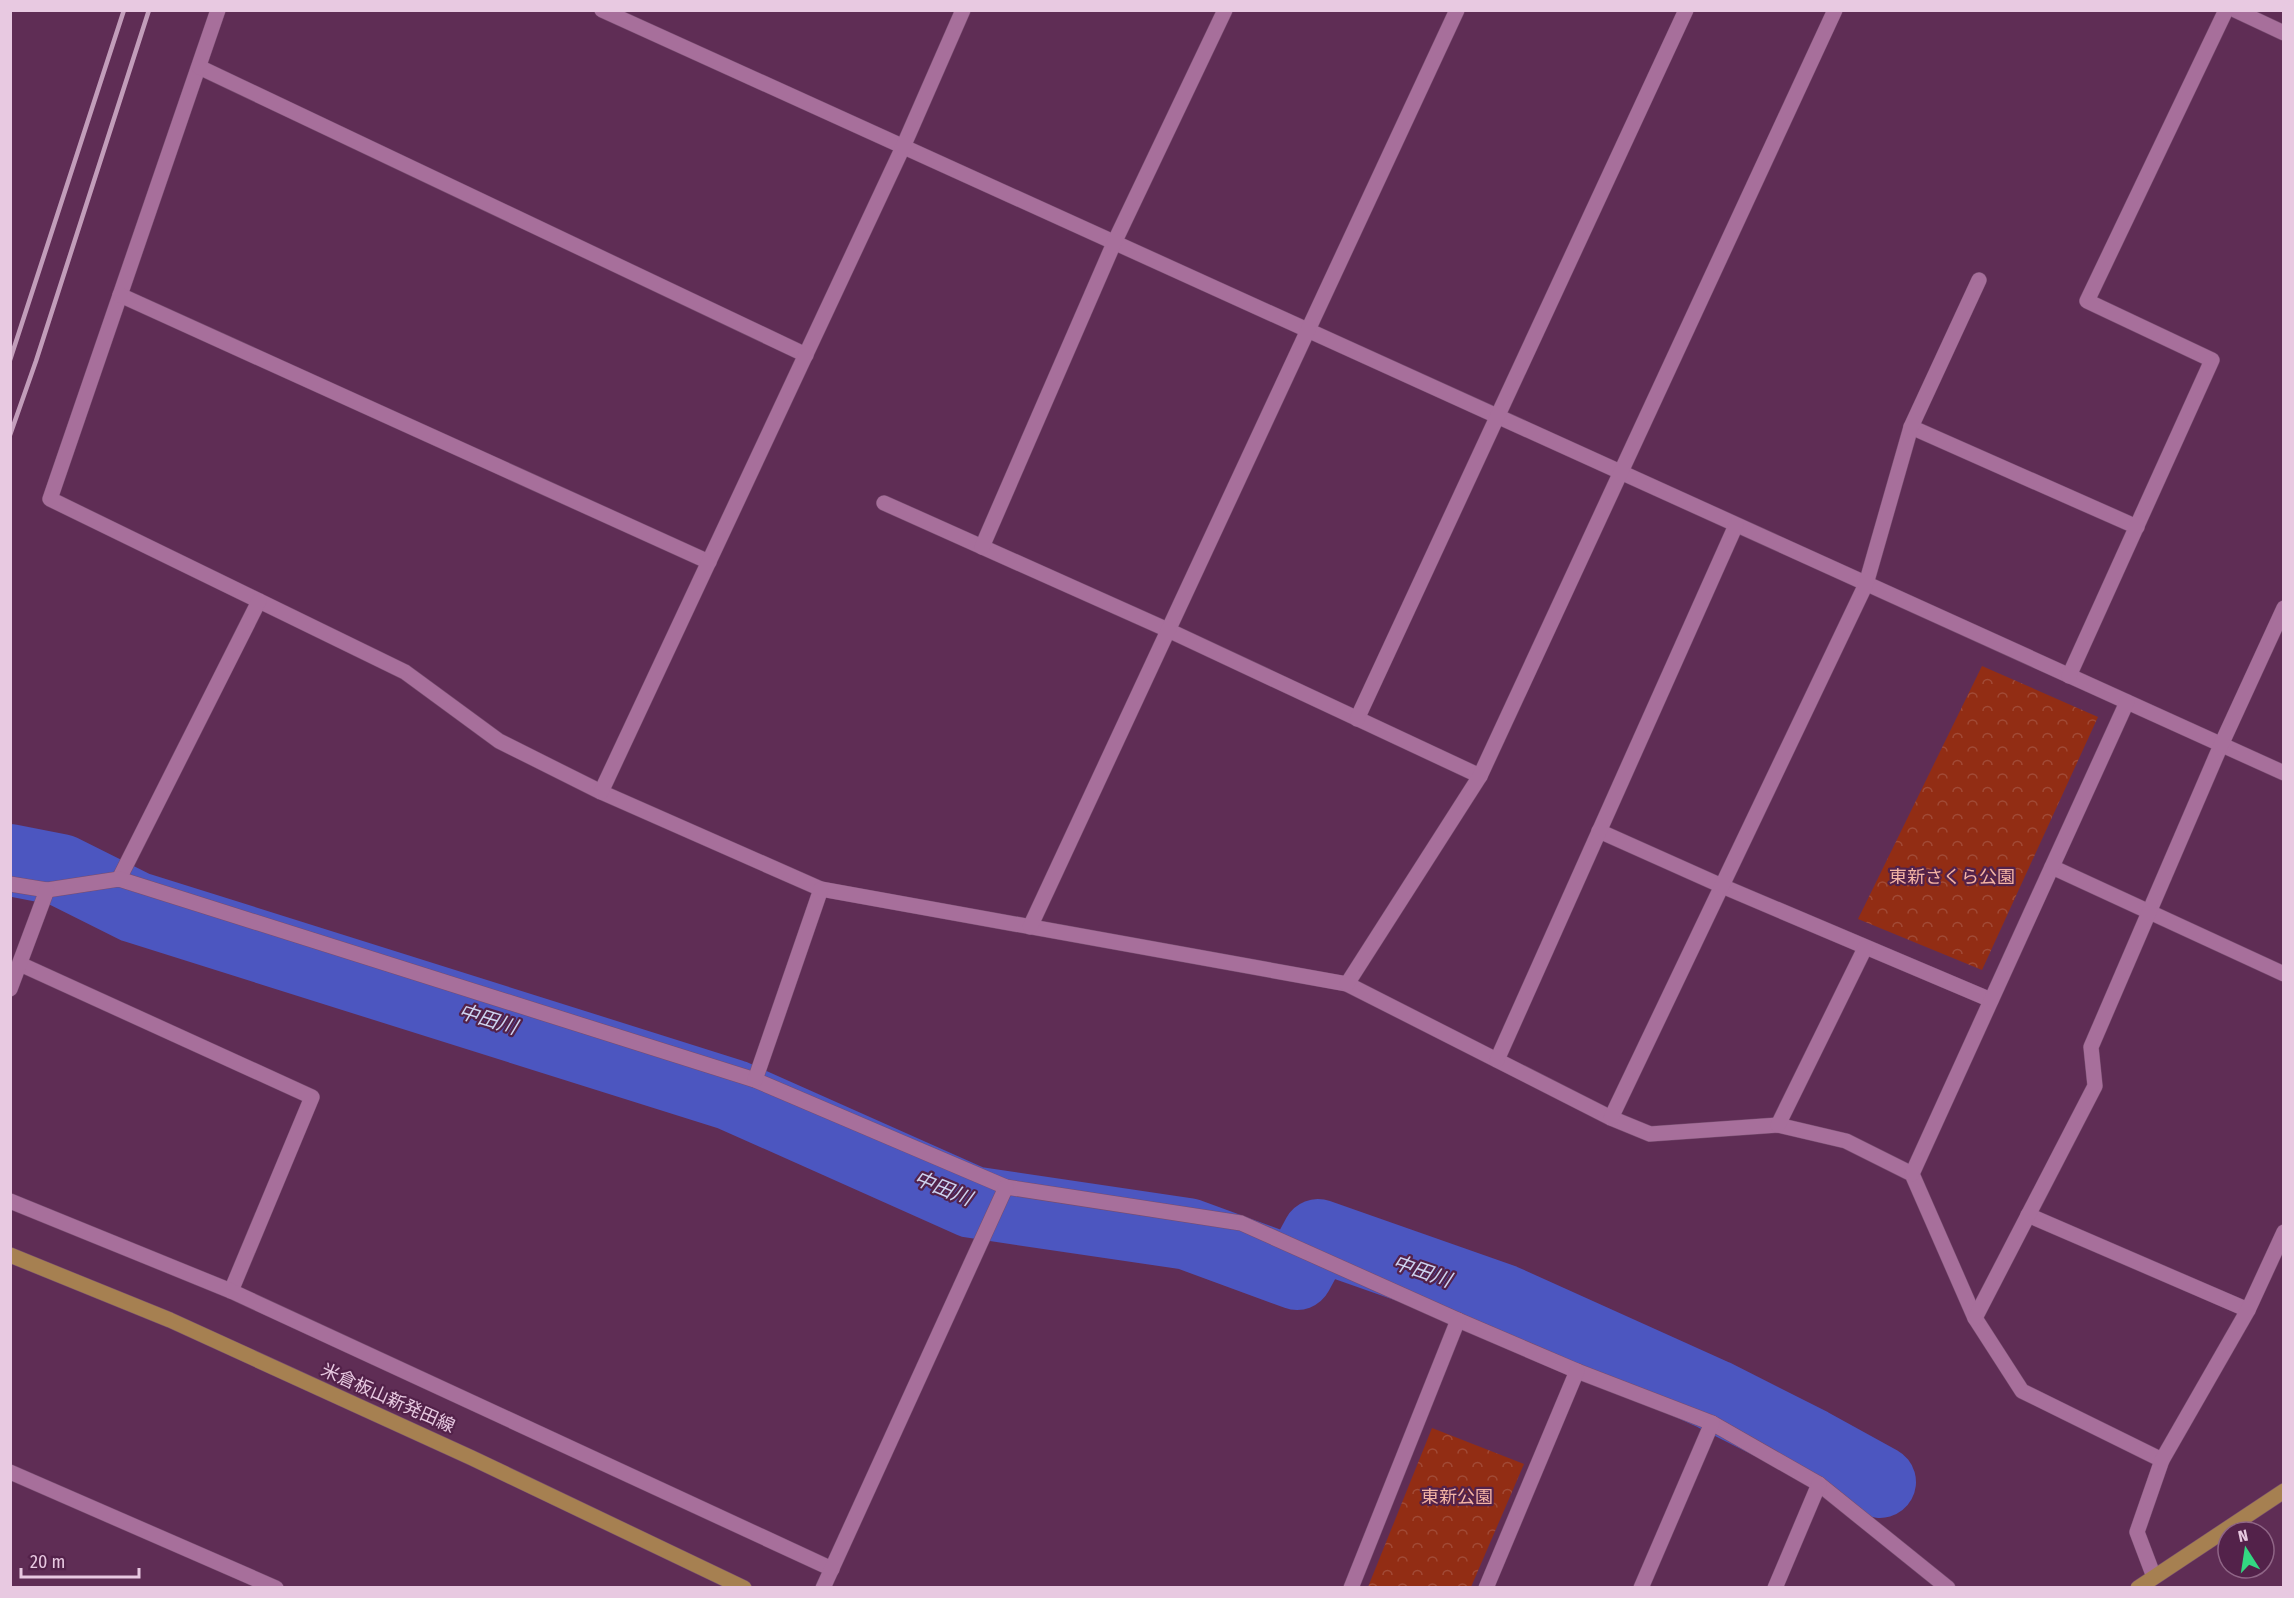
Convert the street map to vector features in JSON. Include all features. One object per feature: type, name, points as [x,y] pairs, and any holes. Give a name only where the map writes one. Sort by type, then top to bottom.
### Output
[{"type":"main road","name":"米倉板山新発田線","points":[[10,1254],[202,1335],[472,1458],[744,1587]]},
{"type":"main road","points":[[2138,1587],[2283,1491]]},
{"type":"street","points":[[218,10],[50,499],[405,672],[499,741],[601,792],[821,889],[1347,984],[1611,1118],[1650,1134],[1778,1125],[1846,1141],[1912,1174],[1975,1318],[2022,1391],[2162,1460]]},
{"type":"street","points":[[602,10],[2283,773]]},
{"type":"street","points":[[601,792],[903,147],[963,10]]},
{"type":"street","points":[[982,547],[1114,243],[1225,10]]},
{"type":"street","points":[[1030,927],[1457,10]]},
{"type":"street","points":[[1357,719],[1686,10]]},
{"type":"street","points":[[1347,984],[1480,776],[1835,10]]},
{"type":"street","points":[[2069,676],[2212,360],[2087,301],[2226,10]]},
{"type":"street","points":[[2235,10],[2283,33]]},
{"type":"street","points":[[199,67],[806,355]]},
{"type":"street","points":[[1611,1118],[1866,584],[1911,427],[1979,280]]},
{"type":"street","points":[[120,295],[710,562]]},
{"type":"street","points":[[1911,427],[2136,527]]},
{"type":"street","points":[[884,503],[1168,630],[1480,776]]},
{"type":"street","points":[[1497,1060],[1736,525]]},
{"type":"street","points":[[119,879],[259,601]]},
{"type":"street","points":[[1975,1318],[2095,1086],[2091,1047],[2221,745],[2283,608]]},
{"type":"street","points":[[1912,1174],[2127,702]]},
{"type":"street","points":[[1599,831],[1865,948],[1991,1000]]},
{"type":"street","points":[[2052,867],[2283,974]]},
{"type":"street","points":[[10,884],[47,890],[119,879],[755,1080],[1006,1187],[1241,1223],[1577,1371],[1712,1423],[1819,1485],[1948,1587]]},
{"type":"street","points":[[755,1080],[821,889]]},
{"type":"street","points":[[10,989],[47,890]]},
{"type":"street","points":[[1778,1125],[1865,948]]},
{"type":"street","points":[[20,964],[312,1097],[231,1291]]},
{"type":"street","points":[[824,1587],[1006,1187]]},
{"type":"street","points":[[10,1201],[231,1291],[832,1569]]},
{"type":"street","points":[[2028,1215],[2248,1310]]},
{"type":"street","points":[[2154,1577],[2137,1532],[2162,1460],[2248,1310],[2283,1232]]},
{"type":"street","points":[[1351,1587],[1458,1320]]},
{"type":"street","points":[[1486,1587],[1577,1371]]},
{"type":"street","points":[[1641,1587],[1712,1423]]},
{"type":"street","points":[[10,1472],[276,1587]]},
{"type":"street","points":[[1775,1587],[1819,1485]]},
{"type":"green space","name":"東新さくら公園","points":[[1982,666],[2098,717],[1982,970],[1858,919]]},
{"type":"green space","name":"東新公園","points":[[1432,1428],[1524,1464],[1471,1587],[1368,1587]]},
{"type":"waterway","name":"中田川","points":[[10,860],[61,870],[135,907],[732,1095],[972,1202],[1188,1234],[1297,1274],[1318,1235],[1503,1300],[1714,1395],[1880,1482]]},
{"type":"railway","points":[[10,360],[124,10]]},
{"type":"railway","points":[[10,435],[149,10]]}]
